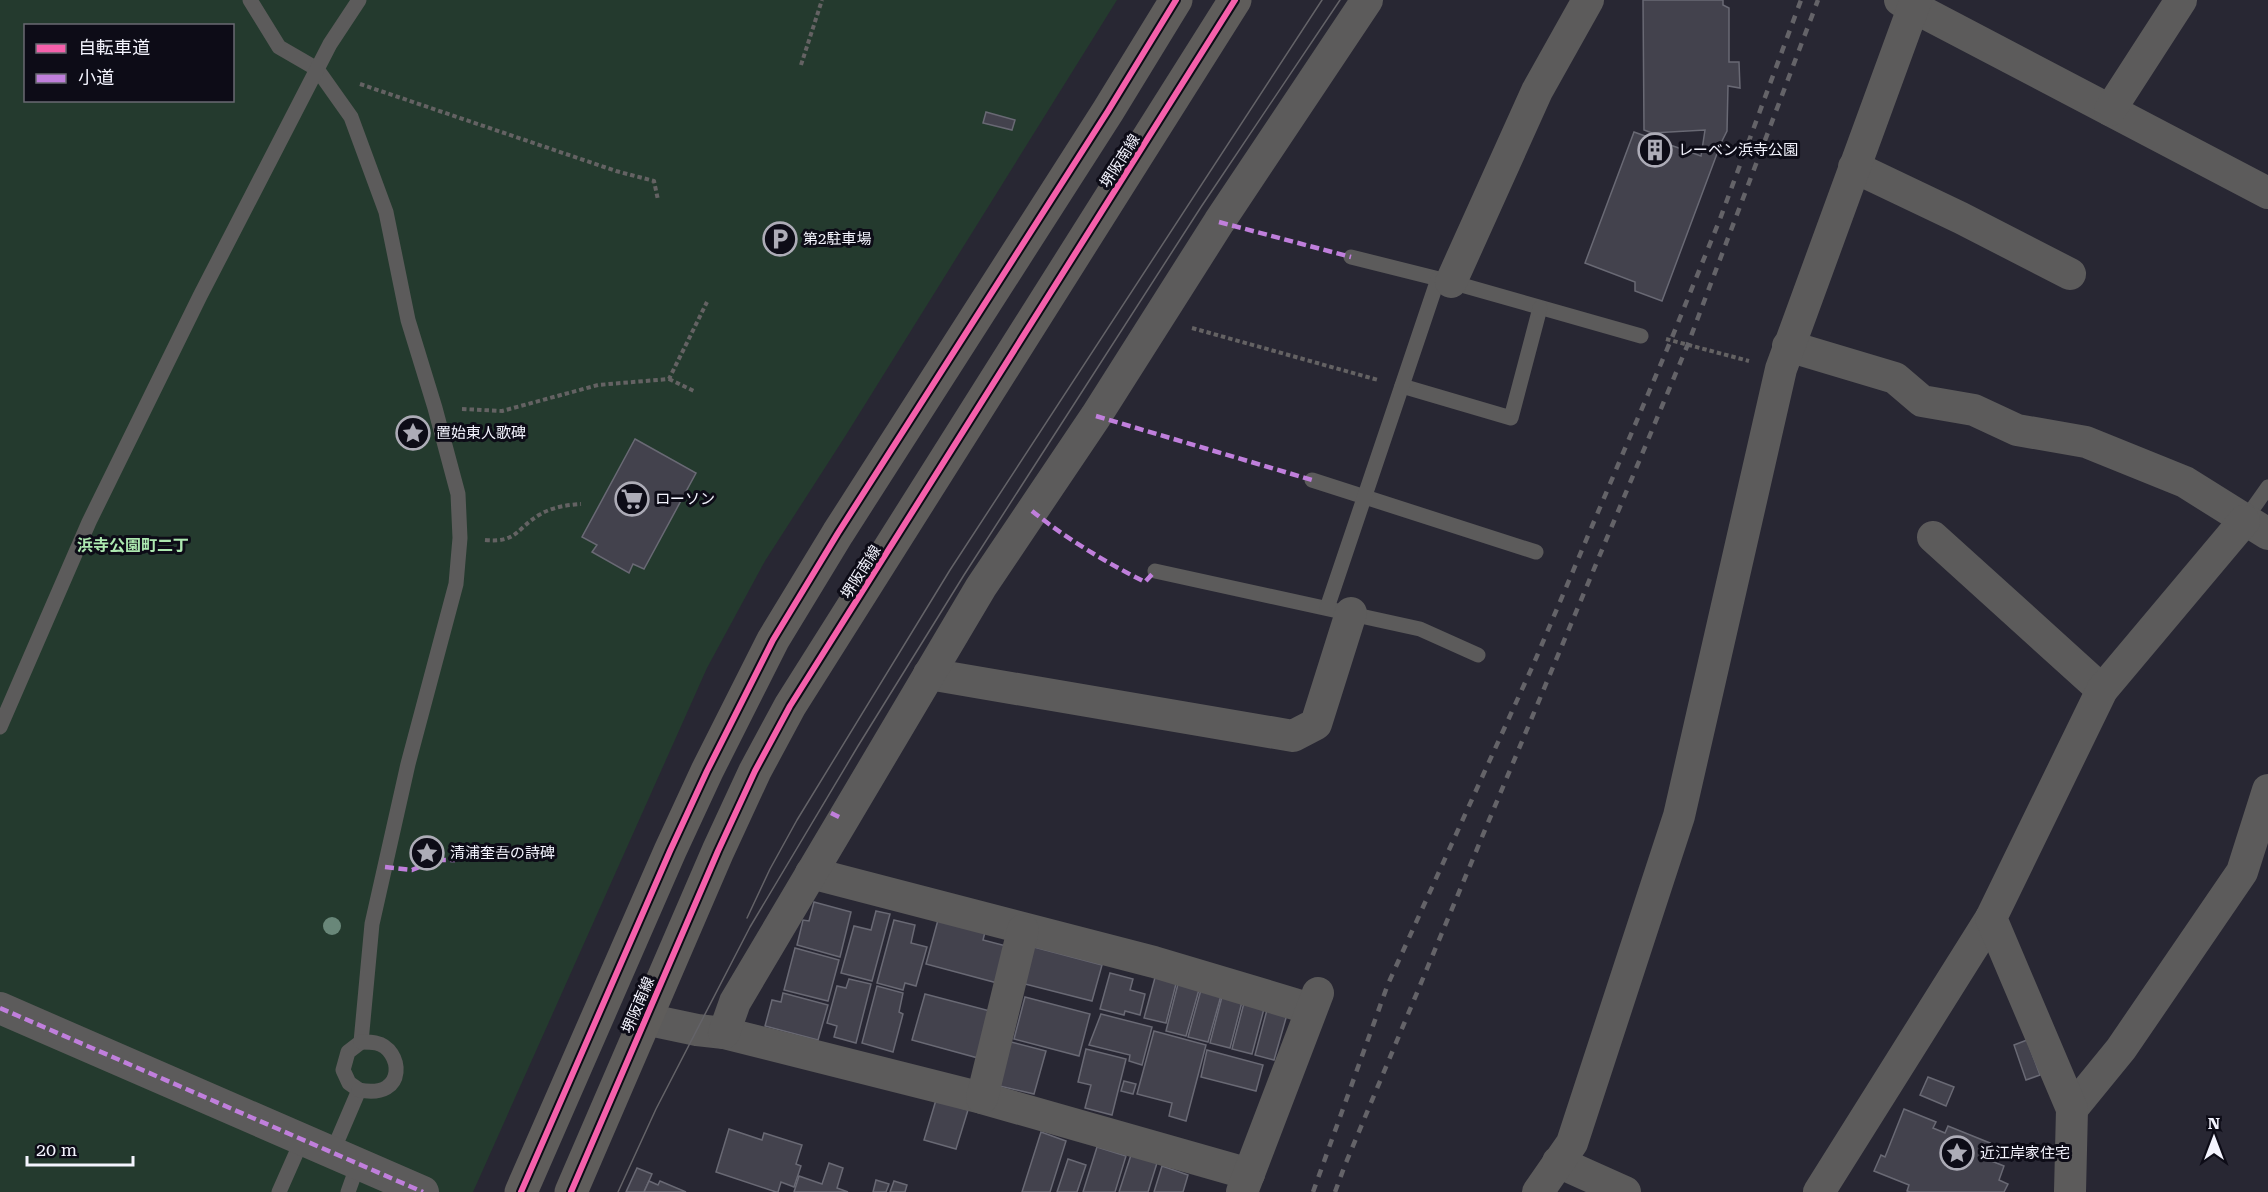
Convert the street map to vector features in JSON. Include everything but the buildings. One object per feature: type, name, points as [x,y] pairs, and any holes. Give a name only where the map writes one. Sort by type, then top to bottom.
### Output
[{"type":"main road","points":[[521,1192],[670,851],[707,771],[773,640],[838,533],[1108,111],[1176,0]]},
{"type":"main road","name":"堺阪南線","points":[[571,1192],[755,771],[790,706],[1235,0]]},
{"type":"street","points":[[724,1033],[735,1002],[981,587],[1096,416],[1367,0]]},
{"type":"street","points":[[1444,281],[1536,91],[1588,0]]},
{"type":"street","points":[[2110,110],[2181,0]]},
{"type":"street","points":[[1538,1192],[1572,1143],[1679,816],[1785,358],[1854,167],[1910,2],[2268,193]]},
{"type":"street","points":[[1854,167],[2070,274]]},
{"type":"street","points":[[1785,358],[1895,378],[1922,401],[1974,410],[2017,430],[2086,442],[2185,482],[2256,527],[2102,690],[1990,918],[1819,1192]]},
{"type":"street","points":[[1933,537],[2102,690]]},
{"type":"street","points":[[929,674],[1293,736],[1316,724],[1339,611]]},
{"type":"street","points":[[2072,1109],[2121,1049],[2242,872],[2268,790]]},
{"type":"street","points":[[645,1019],[724,1033],[982,1098],[1245,1183],[1314,1001],[1023,930],[812,873]]},
{"type":"street","points":[[1990,918],[2072,1109],[2070,1192]]},
{"type":"street","points":[[982,1098],[1023,930]]},
{"type":"street","points":[[0,1008],[302,1140],[346,1170],[423,1192]]},
{"type":"street","points":[[1558,1162],[1625,1192]]},
{"type":"lane","points":[[250,0],[279,47],[317,69],[351,117],[387,212],[408,321],[458,494],[460,538],[456,584],[408,764],[372,924],[361,1042]]},
{"type":"lane","points":[[0,727],[89,522],[200,296],[330,44],[359,0]]},
{"type":"lane","points":[[1351,257],[1641,336]]},
{"type":"lane","points":[[1339,611],[1365,497],[1402,386],[1444,281]]},
{"type":"lane","points":[[1402,386],[1511,418],[1540,308]]},
{"type":"lane","points":[[1312,480],[1536,552]]},
{"type":"lane","points":[[2256,527],[2268,487]]},
{"type":"lane","points":[[1155,571],[1420,629],[1479,655]]},
{"type":"lane","points":[[361,1042],[377,1043],[393,1056],[395,1077],[391,1086],[382,1091],[373,1093],[359,1090],[349,1083],[343,1070],[348,1052],[361,1042]]},
{"type":"lane","points":[[346,1170],[359,1090]]},
{"type":"lane","points":[[279,1192],[302,1140]]},
{"type":"path","points":[[801,65],[822,0]]},
{"type":"path","points":[[317,69],[616,171],[654,181],[658,200]]},
{"type":"path","points":[[669,379],[707,302]]},
{"type":"path","points":[[1158,318],[1402,386]]},
{"type":"path","points":[[1641,336],[1785,358]]},
{"type":"path","points":[[435,408],[502,411],[597,385],[669,379],[696,392]]},
{"type":"path","points":[[460,538],[502,542],[520,532],[539,515],[558,507],[581,504]]},
{"type":"green space","points":[[0,0],[1117,0],[765,561],[707,668],[473,1192],[0,1192]]},
{"type":"tram line","points":[[747,918],[797,820],[950,570],[1322,0]]},
{"type":"tram line","points":[[618,1192],[656,1109],[750,927],[858,746],[964,575],[1201,207],[1340,0]]},
{"type":"railway","points":[[1313,1192],[1388,984],[1534,663],[1671,340],[1720,219],[1801,0]]},
{"type":"railway","points":[[1335,1192],[1688,344],[1818,0]]},
{"type":"marked path","points":[[1219,222],[1351,257]]},
{"type":"marked path","points":[[1096,416],[1312,480]]},
{"type":"marked path","points":[[1032,511],[1087,550],[1145,582],[1155,571]]},
{"type":"marked path","points":[[831,813],[843,819]]},
{"type":"marked path","points":[[385,867],[412,870],[436,860],[455,860]]},
{"type":"marked path","points":[[0,1008],[423,1192]]},
{"type":"cycle path","points":[[521,1192],[670,851],[707,771],[773,640],[838,533],[1108,111],[1176,0]]},
{"type":"cycle path","points":[[571,1192],[718,851],[755,771],[790,706],[1235,0]]},
{"type":"place","name":"レーベン浜寺公園","points":[[1655,150]]},
{"type":"place","name":"第2駐車場","points":[[780,239]]},
{"type":"place","name":"置始東人歌碑","points":[[413,433]]},
{"type":"place","name":"ローソン","points":[[632,499]]},
{"type":"place","name":"清浦奎吾の詩碑","points":[[427,853]]},
{"type":"place","name":"近江岸家住宅","points":[[1957,1153]]},
{"type":"district","name":"浜寺公園町二丁","points":[[133,545]]}]
